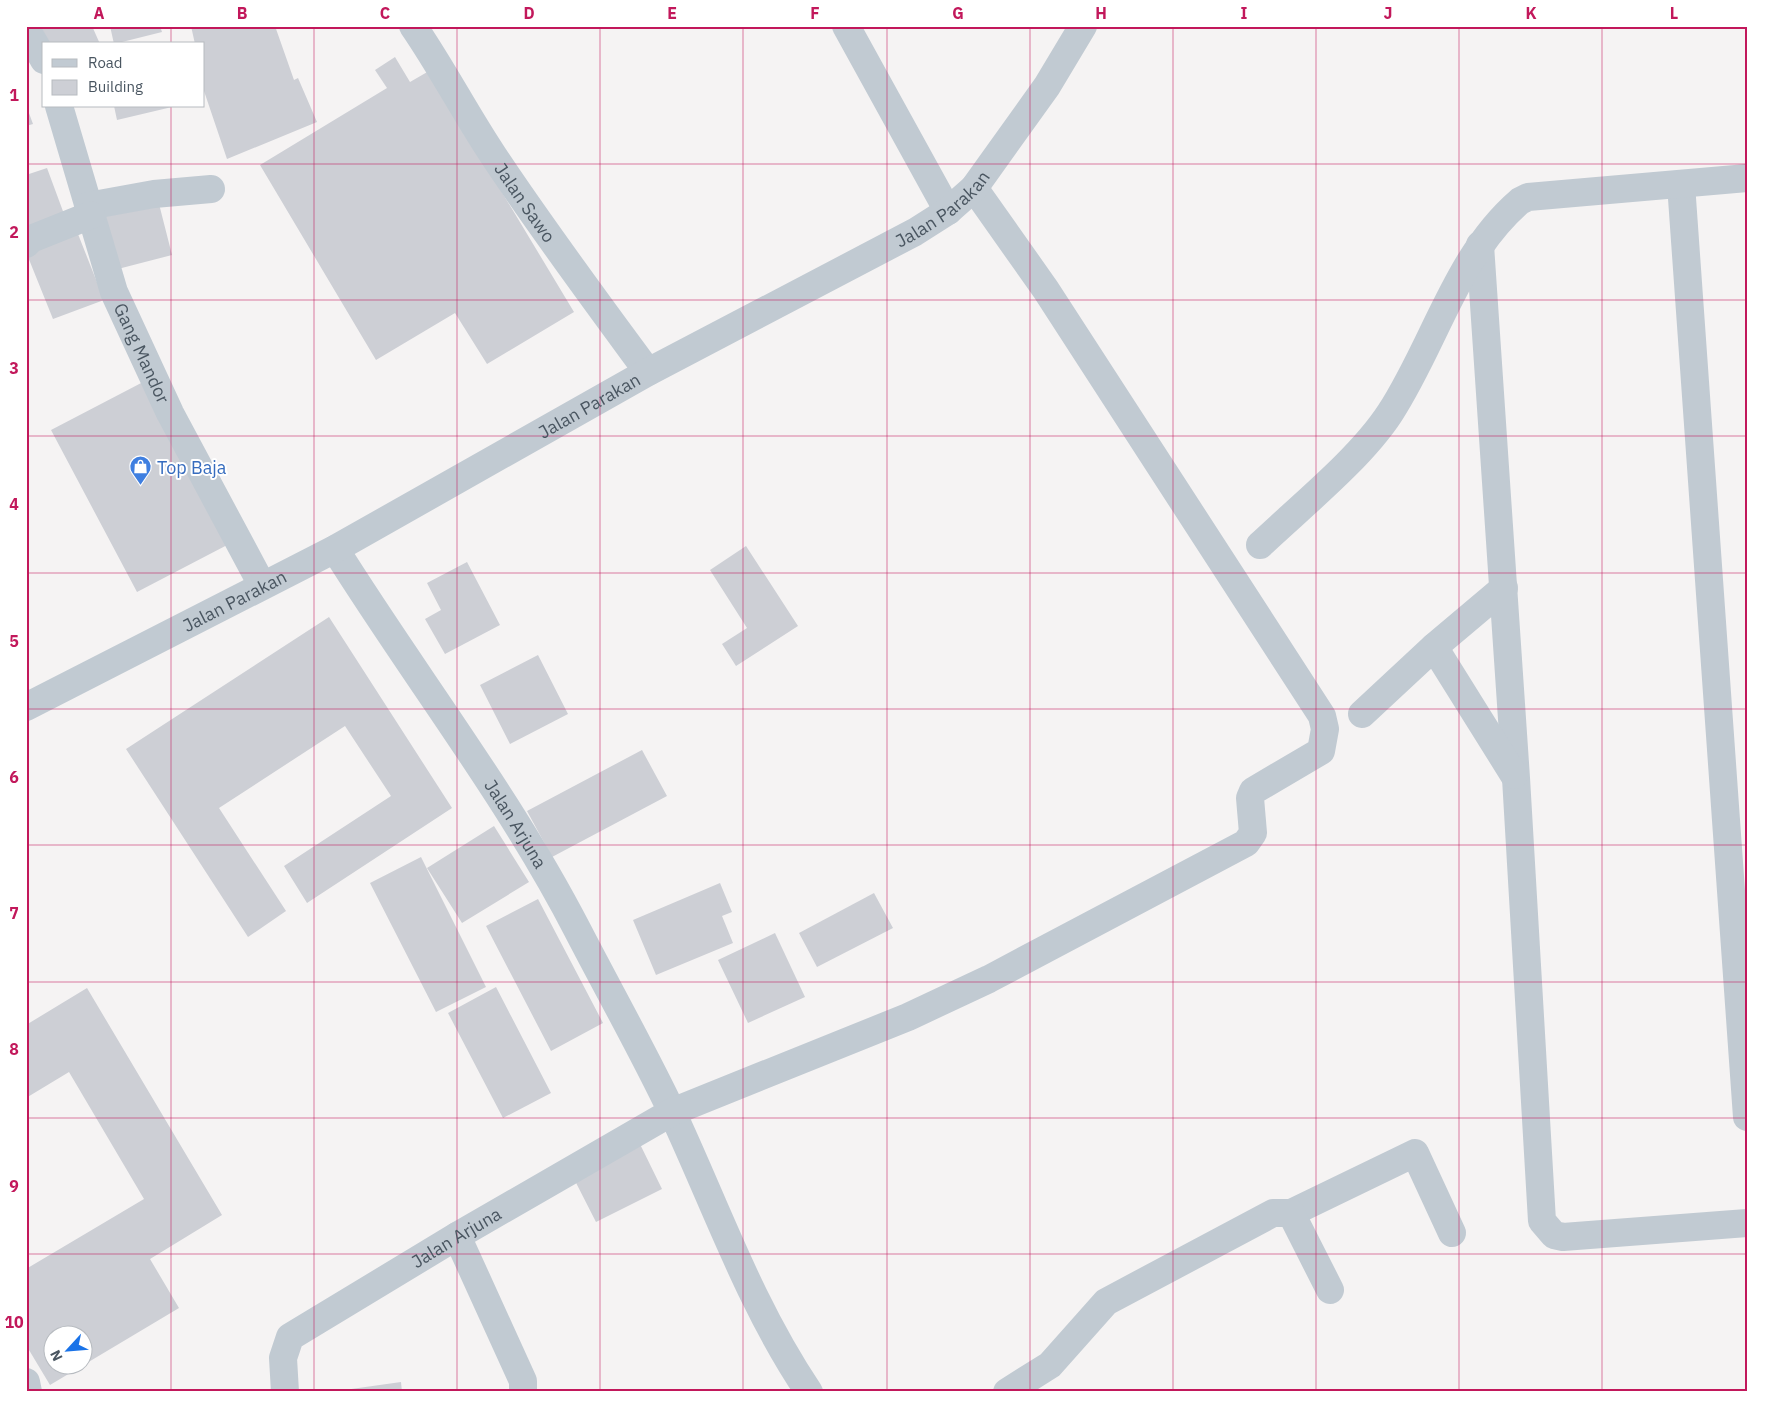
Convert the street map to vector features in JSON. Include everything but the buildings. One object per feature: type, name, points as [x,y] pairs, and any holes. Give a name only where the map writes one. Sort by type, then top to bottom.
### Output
[{"type":"street","name":"Jalan Sawo","points":[[413,26],[502,168],[648,372]]},
{"type":"street","points":[[846,26],[948,211]]},
{"type":"street","name":"Jalan Parakan","points":[[26,707],[335,549],[648,372],[915,232],[948,211],[974,188],[1047,86],[1083,26]]},
{"type":"street","points":[[31,31],[42,56]]},
{"type":"street","name":"Gang Mandor","points":[[60,108],[114,292],[157,386],[262,585]]},
{"type":"street","points":[[1260,545],[1346,464],[1390,413],[1480,245],[1513,207],[1528,197],[1747,178]]},
{"type":"street","points":[[1681,184],[1747,1117]]},
{"type":"street","points":[[672,1112],[908,1017],[980,983],[1246,843],[1253,834],[1250,798],[1253,791],[1321,751],[1325,729],[1322,716],[1046,290],[974,188]]},
{"type":"street","points":[[26,244],[31,239],[89,210],[154,194],[211,189]]},
{"type":"street","points":[[1480,245],[1504,588],[1542,1221],[1554,1235],[1563,1237],[1747,1223]]},
{"type":"street","name":"Jalan Arjuna","points":[[335,549],[535,855],[577,928],[672,1112],[719,1222],[772,1332],[809,1392]]},
{"type":"street","points":[[1362,714],[1434,647],[1504,588]]},
{"type":"street","points":[[1434,647],[1516,778]]},
{"type":"street","name":"Jalan Arjuna","points":[[286,1392],[283,1358],[290,1338],[457,1236],[672,1112]]},
{"type":"street","points":[[1008,1392],[1050,1365],[1106,1302],[1273,1213],[1291,1213],[1415,1153],[1452,1233]]},
{"type":"street","points":[[1291,1213],[1330,1290]]},
{"type":"street","points":[[457,1236],[524,1381],[524,1392]]},
{"type":"street","points":[[26,1382],[28,1392]]},
{"type":"place","name":"Top Baja","points":[[141,486]]}]
